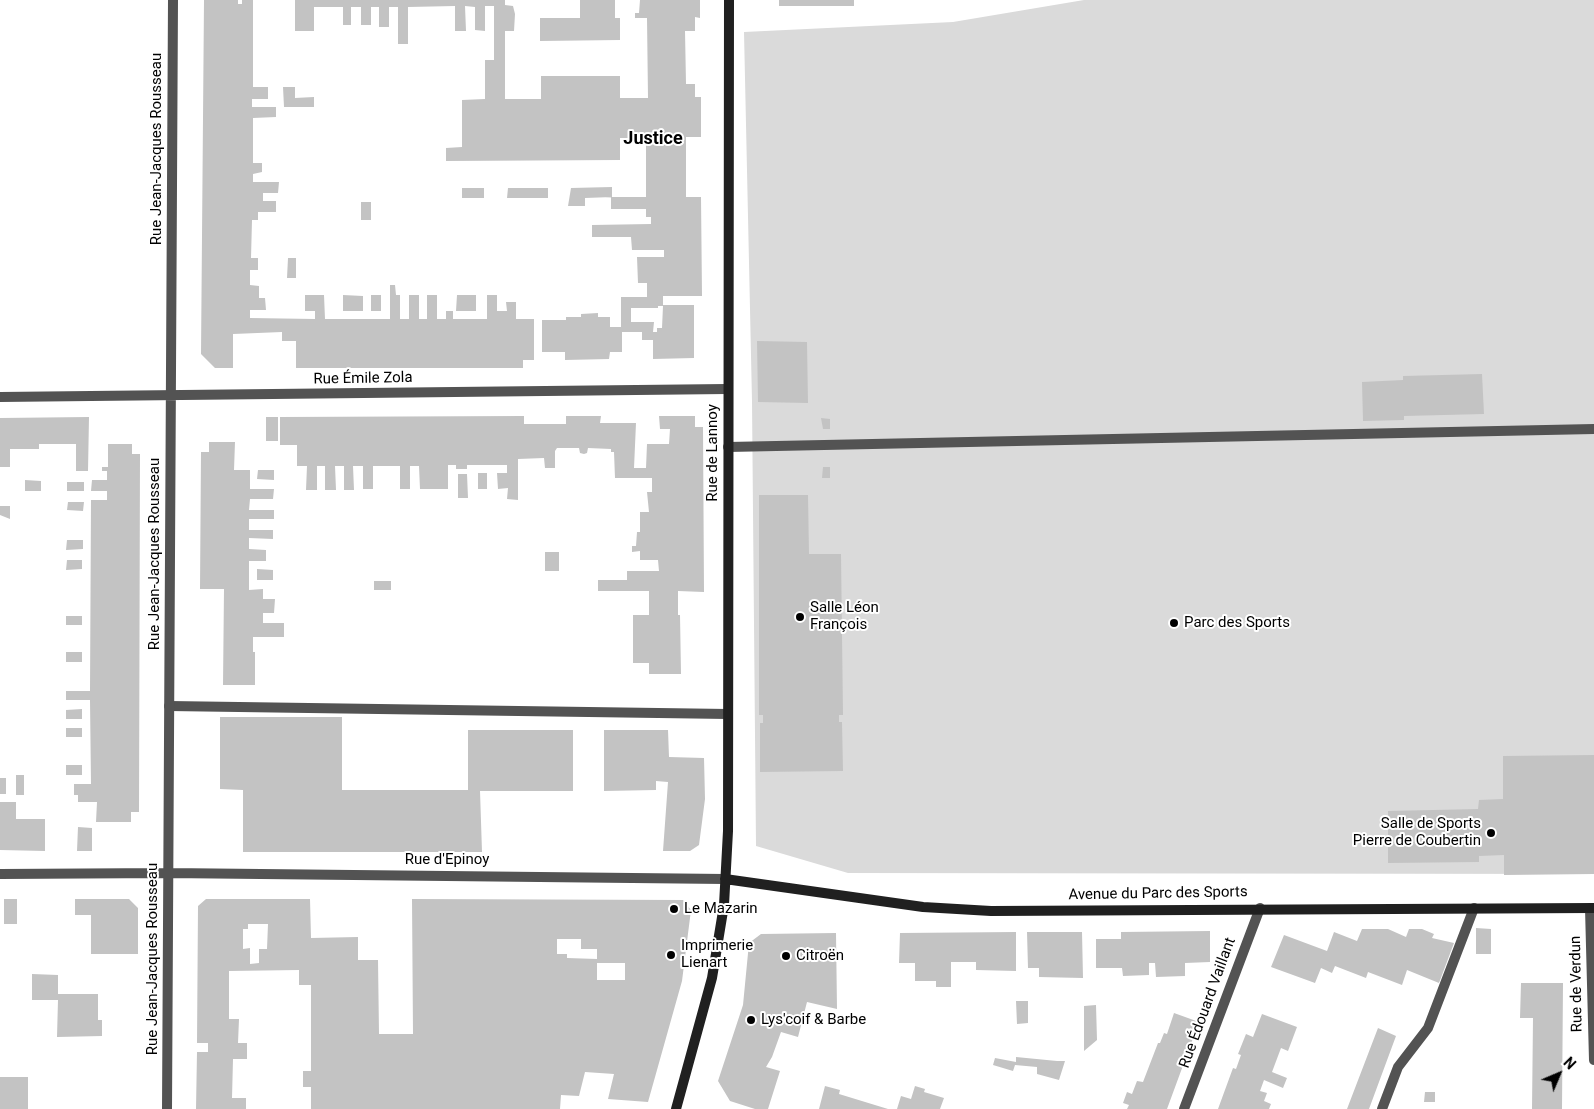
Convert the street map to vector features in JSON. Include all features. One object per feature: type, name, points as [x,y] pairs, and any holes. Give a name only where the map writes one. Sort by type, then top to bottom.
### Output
[{"type":"main road","name":"Rue de Lannoy","points":[[676,1109],[708,998],[724,905],[729,806],[727,389],[729,0]]},
{"type":"main road","name":"Avenue du Parc des Sports","points":[[725,879],[838,896],[961,909],[1592,908]]},
{"type":"street","name":"Rue Jean-Jacques Rousseau","points":[[167,1109],[173,0]]},
{"type":"street","name":"Rue Émile Zola","points":[[0,397],[171,397],[727,389]]},
{"type":"street","points":[[728,447],[1594,429]]},
{"type":"street","points":[[169,706],[728,714]]},
{"type":"street","name":"Rue d'Epinoy","points":[[0,874],[168,873],[725,879]]},
{"type":"street","name":"Rue Édouard Vaillant","points":[[1184,1109],[1260,908]]},
{"type":"street","points":[[1382,1109],[1398,1067],[1428,1028],[1474,908]]},
{"type":"street","name":"Rue de Verdun","points":[[1592,908],[1594,1060]]},
{"type":"shaded area","name":"Parc des Sports","points":[[1084,0],[1594,0],[1594,874],[848,873],[756,846],[752,401],[744,32],[953,22]]},
{"type":"building","points":[[204,0],[238,0],[238,4],[242,4],[242,0],[253,0],[253,87],[268,87],[268,99],[252,99],[252,107],[276,107],[276,117],[253,118],[253,163],[262,163],[262,172],[253,174],[253,182],[279,182],[278,193],[263,193],[263,201],[276,201],[276,212],[258,212],[258,220],[252,220],[251,258],[258,258],[258,270],[250,270],[250,285],[259,286],[259,298],[265,298],[266,310],[250,310],[250,318],[315,319],[315,311],[305,311],[305,295],[324,295],[325,319],[390,319],[390,285],[395,285],[396,295],[400,295],[400,319],[409,319],[409,295],[419,295],[419,319],[427,319],[427,295],[437,295],[437,319],[446,319],[446,311],[453,311],[453,319],[487,319],[487,295],[497,295],[497,311],[507,311],[506,302],[516,302],[516,319],[534,319],[534,360],[523,360],[523,368],[296,368],[296,341],[282,341],[282,332],[233,334],[233,368],[215,368],[201,354]]},
{"type":"building","points":[[295,0],[505,0],[505,5],[513,6],[515,14],[514,31],[505,31],[505,99],[541,99],[541,76],[620,76],[620,98],[648,98],[647,18],[635,18],[635,13],[639,13],[640,0],[700,0],[700,18],[695,17],[695,31],[685,31],[686,84],[695,84],[695,97],[701,97],[701,137],[686,137],[686,197],[701,197],[702,296],[663,296],[663,305],[694,305],[694,358],[653,359],[653,340],[642,340],[642,332],[622,332],[622,352],[610,352],[609,359],[565,360],[565,352],[542,352],[542,320],[566,320],[566,317],[581,317],[581,314],[598,313],[598,317],[610,317],[610,327],[621,327],[621,297],[647,297],[647,283],[638,283],[637,257],[664,257],[664,250],[632,250],[631,237],[592,237],[592,225],[651,224],[651,217],[646,217],[646,209],[611,209],[611,197],[646,197],[646,138],[620,138],[620,160],[446,161],[446,148],[462,147],[462,100],[485,99],[485,60],[494,60],[494,6],[485,6],[485,31],[475,30],[475,7],[465,6],[466,31],[455,31],[455,6],[408,7],[408,44],[398,44],[398,7],[389,7],[389,27],[379,27],[379,7],[371,7],[371,25],[361,25],[361,7],[351,7],[351,25],[343,25],[343,7],[314,7],[314,31],[295,31]],"holes":[[[658,306],[663,306],[662,328],[657,328],[657,332],[653,332],[654,322],[631,322],[631,308],[658,308]]]},
{"type":"building","points":[[580,0],[615,0],[615,18],[620,18],[620,40],[540,41],[540,18],[580,18]]},
{"type":"building","points":[[779,0],[854,0],[854,6],[779,6]]},
{"type":"building","points":[[283,87],[295,87],[295,98],[314,97],[314,107],[284,107]]},
{"type":"building","points":[[612,187],[612,197],[585,198],[585,206],[568,206],[571,188]]},
{"type":"building","points":[[462,188],[484,188],[484,198],[462,198]]},
{"type":"building","points":[[508,188],[548,188],[548,198],[507,198]]},
{"type":"building","points":[[361,202],[371,202],[371,220],[361,220]]},
{"type":"building","points":[[288,258],[296,258],[296,278],[287,278]]},
{"type":"building","points":[[343,295],[363,296],[363,311],[343,311]]},
{"type":"building","points":[[371,295],[381,295],[381,311],[371,311]]},
{"type":"building","points":[[457,295],[476,295],[476,311],[456,311]]},
{"type":"building","points":[[757,341],[807,342],[808,403],[758,402]]},
{"type":"building","points":[[1482,374],[1484,414],[1404,416],[1404,420],[1363,421],[1362,382],[1403,380],[1403,376]]},
{"type":"building","points":[[524,416],[524,424],[566,424],[566,416],[601,416],[600,423],[636,423],[634,468],[646,468],[647,444],[669,444],[670,429],[660,429],[659,416],[695,416],[695,427],[703,427],[704,592],[678,591],[681,674],[649,674],[649,663],[633,663],[633,615],[649,615],[649,591],[598,591],[598,580],[627,580],[627,571],[659,571],[658,560],[640,560],[640,551],[632,552],[632,546],[636,546],[637,532],[640,532],[640,512],[649,512],[647,492],[652,492],[652,478],[615,478],[614,452],[611,452],[611,449],[588,448],[587,453],[584,454],[580,453],[579,448],[557,448],[555,451],[555,468],[545,468],[544,458],[518,459],[518,500],[507,499],[508,488],[498,489],[497,473],[507,473],[507,465],[467,465],[467,469],[456,469],[456,465],[448,465],[448,489],[420,489],[419,466],[410,466],[410,489],[400,489],[400,466],[373,466],[373,489],[363,489],[363,466],[353,466],[354,490],[344,490],[344,466],[335,466],[336,490],[325,490],[325,466],[317,466],[317,490],[306,490],[307,466],[297,466],[297,445],[280,445],[280,417]]},
{"type":"building","points":[[89,417],[88,471],[76,471],[76,444],[39,444],[39,449],[10,449],[10,467],[0,467],[0,418]]},
{"type":"building","points":[[266,417],[278,417],[278,441],[266,441]]},
{"type":"building","points":[[821,418],[830,419],[830,429],[823,429]]},
{"type":"building","points":[[209,442],[235,442],[234,470],[250,470],[250,489],[274,489],[273,499],[250,499],[249,510],[274,510],[274,519],[249,519],[249,530],[273,530],[273,539],[249,538],[249,549],[266,550],[266,561],[249,561],[249,590],[263,589],[263,599],[275,599],[274,613],[263,613],[263,623],[284,623],[284,637],[253,637],[255,685],[223,685],[224,589],[200,589],[201,452],[209,452]]},
{"type":"building","points":[[108,444],[132,444],[132,454],[140,454],[139,812],[131,812],[131,822],[96,822],[97,802],[78,802],[78,795],[74,795],[74,784],[91,784],[90,700],[66,700],[66,691],[90,691],[91,500],[107,500],[107,491],[91,491],[92,480],[107,480],[107,471],[102,471],[102,467],[108,467]]},
{"type":"building","points":[[823,467],[830,467],[830,478],[822,478]]},
{"type":"building","points":[[258,470],[274,470],[274,480],[257,479]]},
{"type":"building","points":[[478,473],[487,473],[487,489],[478,489]]},
{"type":"building","points":[[458,474],[467,474],[468,498],[458,498]]},
{"type":"building","points":[[25,480],[41,481],[41,491],[25,491]]},
{"type":"building","points":[[67,482],[84,482],[84,491],[67,491]]},
{"type":"building","name":"Salle Léon François","points":[[759,495],[808,495],[809,554],[841,554],[843,715],[839,715],[839,722],[842,722],[843,771],[760,772],[760,723],[763,723],[763,715],[759,715]]},
{"type":"building","points":[[68,502],[84,502],[83,511],[67,510]]},
{"type":"building","points":[[0,506],[10,506],[10,519],[0,515]]},
{"type":"building","points":[[67,540],[83,540],[83,549],[66,550]]},
{"type":"building","points":[[545,552],[559,552],[559,571],[545,571]]},
{"type":"building","points":[[67,560],[82,560],[82,569],[66,570]]},
{"type":"building","points":[[257,569],[273,570],[273,580],[257,580]]},
{"type":"building","points":[[374,581],[391,581],[391,590],[374,590]]},
{"type":"building","points":[[66,616],[82,616],[82,625],[66,625]]},
{"type":"building","points":[[66,652],[82,652],[82,662],[66,662]]},
{"type":"building","points":[[82,709],[82,719],[66,719],[66,710]]},
{"type":"building","points":[[220,717],[342,717],[342,790],[468,790],[468,730],[573,730],[573,791],[480,791],[482,852],[243,852],[243,790],[220,789]]},
{"type":"building","points":[[66,728],[82,728],[82,737],[66,737]]},
{"type":"building","points":[[604,730],[668,730],[669,757],[704,758],[705,799],[699,845],[690,851],[663,851],[668,782],[656,781],[656,790],[604,791]]},
{"type":"building","name":"Salle de Sports Pierre de Coubertin","points":[[1594,755],[1594,874],[1504,875],[1504,855],[1479,856],[1479,862],[1388,863],[1388,811],[1478,809],[1479,800],[1503,799],[1503,756]]},
{"type":"building","points":[[66,765],[82,765],[82,775],[66,775]]},
{"type":"building","points":[[16,775],[24,775],[24,795],[16,795]]},
{"type":"building","points":[[0,778],[6,778],[6,794],[0,794]]},
{"type":"building","points":[[0,802],[16,802],[16,819],[45,819],[45,851],[0,850]]},
{"type":"building","points":[[78,827],[92,828],[92,851],[77,851]]},
{"type":"building","points":[[4,899],[17,899],[17,924],[4,924]]},
{"type":"building","points":[[75,899],[129,899],[138,908],[138,954],[91,954],[91,915],[75,915]]},
{"type":"building","points":[[206,899],[310,899],[311,938],[358,937],[358,960],[378,960],[379,1034],[413,1034],[412,899],[683,900],[691,910],[682,981],[648,1102],[608,1099],[614,1074],[585,1072],[579,1096],[561,1095],[560,1109],[311,1109],[311,1087],[303,1087],[303,1071],[311,1071],[311,985],[299,985],[299,970],[229,971],[229,1019],[239,1019],[238,1043],[247,1043],[247,1059],[233,1059],[232,1098],[246,1098],[246,1109],[196,1109],[197,1052],[208,1052],[208,1043],[197,1043],[198,906]],"holes":[[[248,924],[268,924],[267,949],[259,949],[259,963],[250,964],[250,948],[243,949],[243,929],[248,929]],[[557,939],[581,939],[581,949],[597,949],[597,959],[567,958],[567,954],[557,954]],[[597,963],[625,963],[625,980],[597,980]]]},
{"type":"building","points":[[1476,928],[1491,929],[1491,954],[1476,954]]},
{"type":"building","points":[[1362,929],[1388,929],[1406,937],[1409,929],[1422,929],[1434,934],[1432,938],[1454,943],[1439,983],[1407,970],[1402,985],[1368,972],[1366,978],[1335,966],[1332,973],[1321,968],[1315,983],[1271,967],[1284,935],[1327,951],[1334,932],[1357,941]]},
{"type":"building","points":[[1210,931],[1210,962],[1185,963],[1185,976],[1156,977],[1155,963],[1149,963],[1149,975],[1123,976],[1122,968],[1096,968],[1096,939],[1121,939],[1121,932]]},
{"type":"building","points":[[1016,932],[1016,971],[976,970],[976,962],[951,962],[951,987],[936,987],[936,981],[915,981],[915,963],[899,963],[900,933]]},
{"type":"building","points":[[1027,932],[1082,932],[1083,978],[1039,977],[1039,968],[1028,968]]},
{"type":"building","points":[[836,933],[837,1009],[807,1002],[798,1037],[781,1032],[772,1057],[766,1067],[780,1071],[768,1109],[755,1109],[730,1101],[718,1081],[743,1005],[749,943],[761,934]]},
{"type":"building","points":[[32,974],[58,975],[58,994],[98,994],[98,1020],[102,1020],[102,1036],[57,1037],[58,1000],[32,1000]]},
{"type":"building","points":[[1521,983],[1563,983],[1562,1109],[1532,1109],[1533,1018],[1520,1018]]},
{"type":"building","points":[[1016,1001],[1028,1001],[1028,1023],[1017,1024]]},
{"type":"building","points":[[1096,1005],[1097,1040],[1084,1051],[1084,1006]]},
{"type":"building","points":[[1174,1013],[1199,1022],[1167,1109],[1127,1109],[1129,1105],[1123,1103],[1127,1092],[1132,1094],[1137,1081],[1143,1082],[1158,1043],[1160,1043],[1164,1033],[1167,1034]]},
{"type":"building","points":[[1262,1014],[1297,1027],[1288,1051],[1281,1048],[1272,1072],[1287,1078],[1283,1088],[1264,1080],[1260,1091],[1267,1093],[1264,1101],[1271,1104],[1269,1109],[1218,1109],[1233,1068],[1236,1069],[1241,1055],[1238,1054],[1246,1034],[1253,1037]]},
{"type":"building","points":[[1378,1028],[1396,1036],[1369,1109],[1347,1109]]},
{"type":"building","points":[[1016,1057],[1065,1061],[1059,1080],[1037,1074],[1037,1067],[1015,1065],[1013,1071],[993,1065],[995,1058],[1016,1062]]},
{"type":"building","points":[[0,1077],[28,1077],[28,1109],[0,1109]]},
{"type":"building","points":[[825,1086],[840,1090],[839,1094],[888,1109],[819,1109]]},
{"type":"building","points":[[915,1086],[925,1089],[924,1092],[944,1098],[940,1109],[897,1109],[901,1096],[911,1099]]},
{"type":"building","points":[[1425,1092],[1435,1092],[1435,1102],[1424,1102]]},
{"type":"place","name":"Salle Léon François","points":[[800,617]]},
{"type":"place","name":"Parc des Sports","points":[[1174,623]]},
{"type":"place","name":"Salle de Sports Pierre de Coubertin","points":[[1491,833]]},
{"type":"place","name":"Le Mazarin","points":[[674,909]]},
{"type":"place","name":"Imprimerie Lienart","points":[[671,955]]},
{"type":"place","name":"Citroën","points":[[786,956]]},
{"type":"place","name":"Lys'coif & Barbe","points":[[751,1020]]},
{"type":"district","name":"Justice","points":[[653,139]]}]
